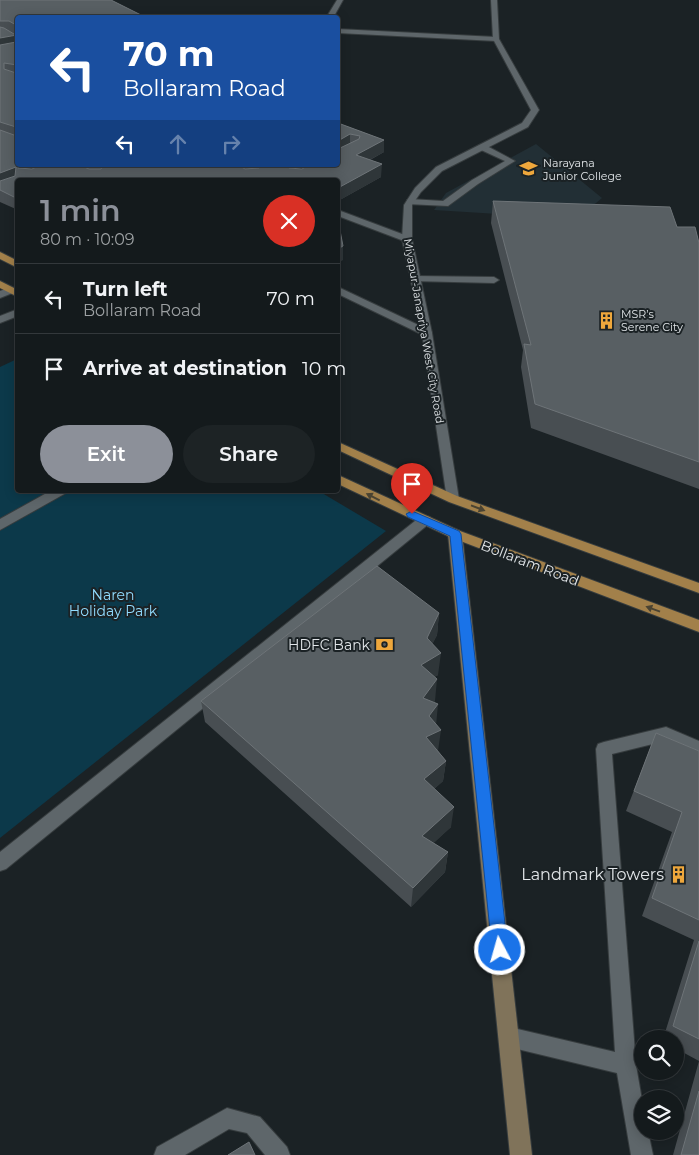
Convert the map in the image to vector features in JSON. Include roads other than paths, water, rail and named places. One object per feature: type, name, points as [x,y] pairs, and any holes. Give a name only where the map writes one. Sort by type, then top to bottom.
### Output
[{"type":"main road","points":[[0,255],[15,263]]},
{"type":"main road","points":[[0,284],[14,292]]},
{"type":"main road","points":[[340,447],[452,499],[699,588]]},
{"type":"main road","name":"Bollaram Road","points":[[340,480],[455,534],[699,626]]},
{"type":"main road","points":[[455,534],[521,1155]]},
{"type":"street","points":[[331,15],[340,0]]},
{"type":"street","points":[[410,202],[418,190],[439,169],[525,125],[535,110],[496,39],[494,0]]},
{"type":"street","points":[[340,31],[496,39]]},
{"type":"street","points":[[410,202],[445,204],[475,182],[511,162],[482,147]]},
{"type":"street","name":"Miyapur-Janapriya West City Road","points":[[410,202],[408,205],[407,239],[426,333],[452,499]]},
{"type":"street","points":[[340,213],[407,239]]},
{"type":"street","points":[[415,279],[494,280]]},
{"type":"street","points":[[340,291],[426,333]]},
{"type":"street","points":[[0,295],[14,292]]},
{"type":"street","points":[[0,320],[15,313]]},
{"type":"street","points":[[0,525],[57,493]]},
{"type":"street","points":[[0,863],[425,520]]},
{"type":"street","points":[[642,1155],[626,1066],[604,749],[666,734],[699,748]]},
{"type":"street","points":[[509,1037],[626,1066]]},
{"type":"street","points":[[165,1155],[227,1118],[253,1124],[278,1155]]},
{"type":"place","name":"Narayana Junior College","points":[[529,169]]},
{"type":"place","name":"MSR’s Serene City","points":[[607,320]]},
{"type":"place","name":"HDFC Bank","points":[[384,645]]},
{"type":"place","name":"Landmark Towers","points":[[678,874]]},
{"type":"park label","name":"Naren Holiday Park","points":[[113,604]]}]
